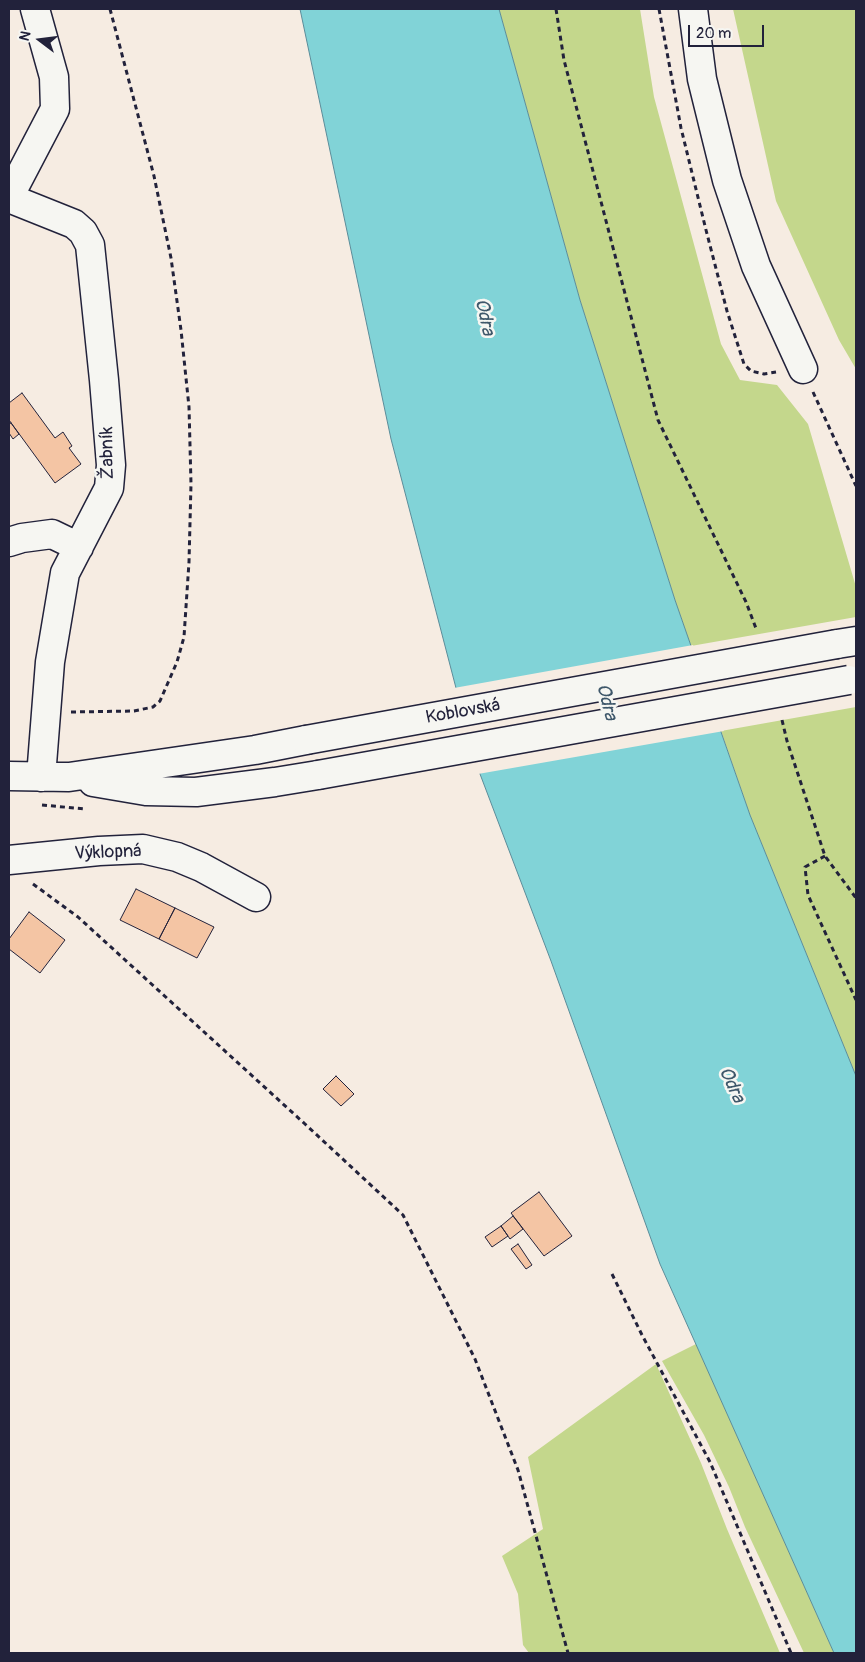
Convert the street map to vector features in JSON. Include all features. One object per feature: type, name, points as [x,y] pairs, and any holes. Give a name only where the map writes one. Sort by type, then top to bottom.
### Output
[{"type":"street","points":[[9,197],[55,109],[54,77],[35,9]]},
{"type":"street","points":[[693,9],[702,79],[727,180],[756,266],[802,369]]},
{"type":"street","name":"Žabník","points":[[9,197],[74,224],[83,232],[90,245],[111,464],[109,488],[65,574],[50,662],[41,777]]},
{"type":"street","points":[[9,542],[22,538],[52,534],[79,547]]},
{"type":"street","name":"Koblovská","points":[[9,776],[69,777],[255,750],[846,643]]},
{"type":"street","name":"Koblovská","points":[[69,777],[146,791],[221,790],[318,775],[853,679]]},
{"type":"street","name":"Výklopná","points":[[9,860],[99,851],[143,850],[177,857],[201,867],[256,897]]},
{"type":"path","points":[[45,715],[68,712],[134,711],[153,707],[160,700],[177,662],[184,637],[189,562],[191,484],[189,407],[181,330],[169,249],[154,176],[110,9]]},
{"type":"path","points":[[556,9],[564,60],[658,420],[746,602],[758,634]]},
{"type":"path","points":[[802,369],[856,486]]},
{"type":"path","points":[[782,720],[825,856],[856,898]]},
{"type":"path","points":[[825,856],[805,867],[808,895],[856,1000]]},
{"type":"path","points":[[32,883],[78,917],[403,1215],[475,1359],[518,1470],[568,1653]]},
{"type":"path","points":[[612,1274],[642,1335],[710,1462],[791,1653]]},
{"type":"green space","points":[[499,9],[640,9],[654,97],[721,344],[740,380],[777,385],[808,424],[856,587],[856,617],[691,646],[580,300]]},
{"type":"green space","points":[[733,9],[856,9],[856,369],[839,340],[776,201]]},
{"type":"green space","points":[[856,707],[856,1076],[750,815],[721,731]]},
{"type":"green space","points":[[696,1344],[834,1653],[804,1653],[704,1435],[662,1361]]},
{"type":"green space","points":[[656,1364],[701,1463],[780,1653],[529,1653],[523,1645],[518,1594],[502,1556],[543,1529],[528,1457]]},
{"type":"water","name":"Odra","points":[[300,9],[499,9],[580,300],[675,600],[750,815],[856,1076],[856,1653],[834,1653],[660,1264],[551,961],[480,774],[391,439]]},
{"type":"pier","points":[[693,645],[724,731],[478,774],[454,688]]},
{"type":"building","points":[[22,393],[55,438],[63,432],[72,446],[69,448],[81,464],[55,483],[9,420],[9,403]]},
{"type":"building","points":[[11,423],[19,434],[13,439],[9,433],[9,424]]},
{"type":"building","points":[[136,889],[175,908],[159,939],[120,920]]},
{"type":"building","points":[[175,908],[214,927],[197,958],[159,939]]},
{"type":"building","points":[[29,912],[65,940],[40,973],[9,949],[9,939]]},
{"type":"building","points":[[336,1076],[354,1094],[341,1106],[323,1089]]},
{"type":"building","points":[[539,1192],[572,1236],[544,1256],[511,1213]]},
{"type":"building","points":[[513,1216],[523,1229],[510,1239],[501,1226]]},
{"type":"building","points":[[501,1226],[508,1236],[492,1247],[485,1237]]},
{"type":"building","points":[[518,1244],[532,1265],[526,1269],[511,1249]]}]
